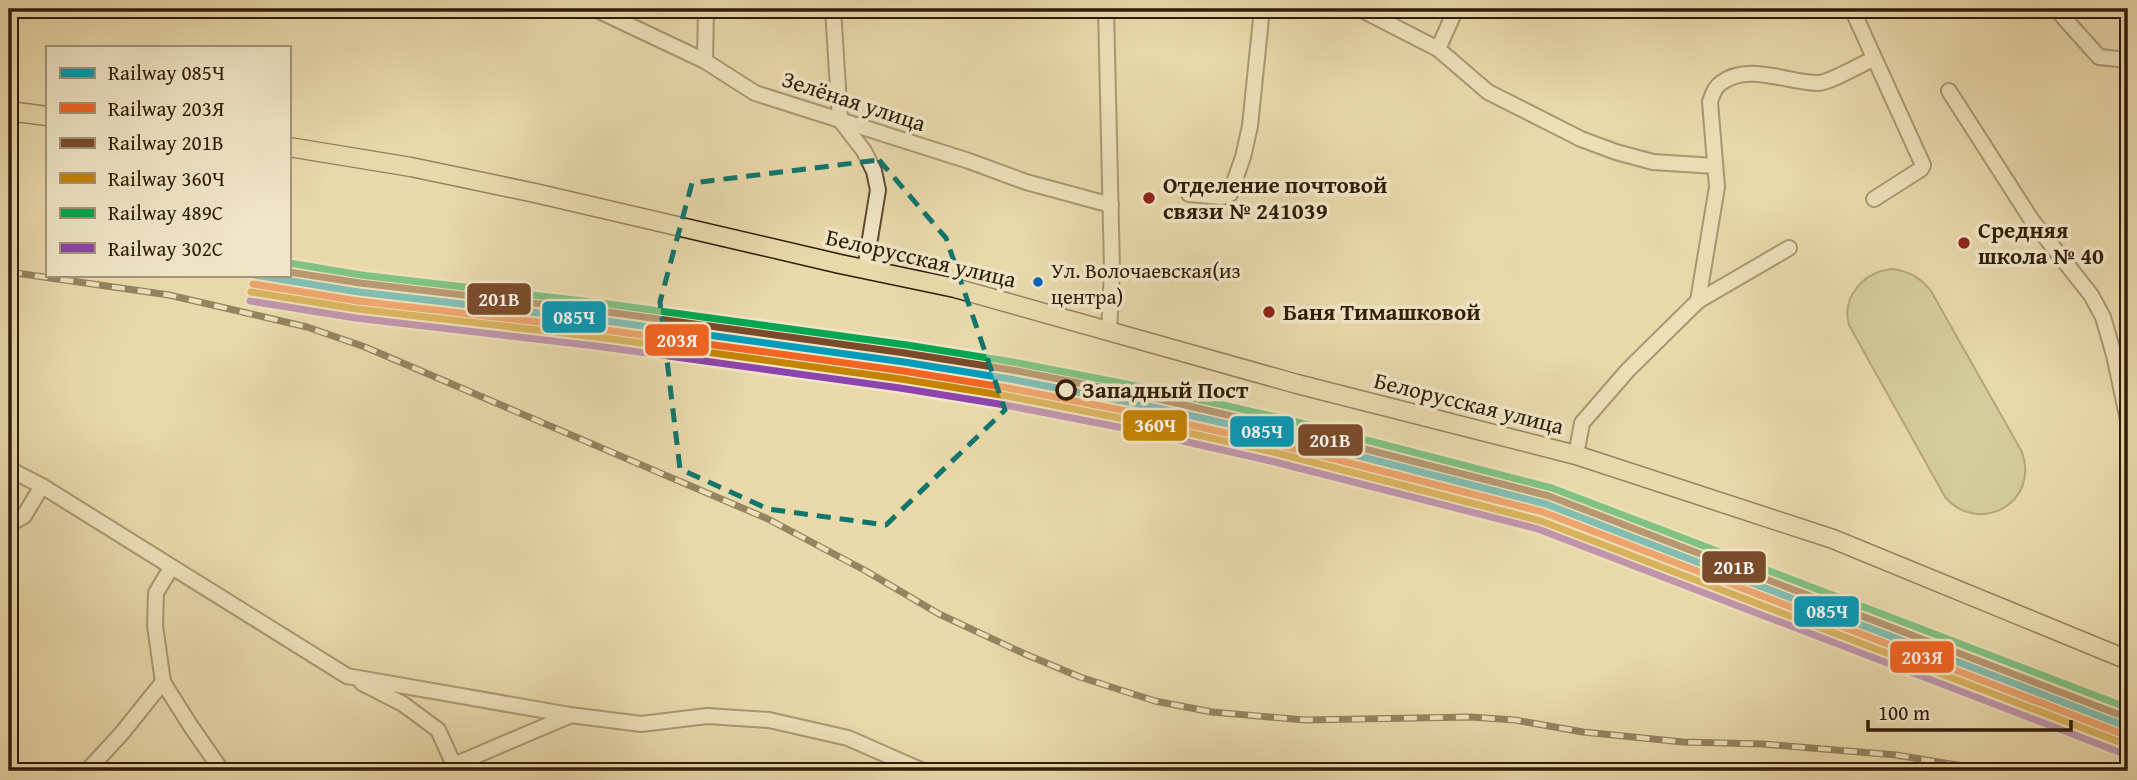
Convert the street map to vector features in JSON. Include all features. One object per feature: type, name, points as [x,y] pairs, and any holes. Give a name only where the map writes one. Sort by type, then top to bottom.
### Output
[{"type":"main road","points":[[9,111],[46,116]]},
{"type":"main road","name":"Белорусская улица","points":[[290,147],[411,167],[955,288],[1323,391],[1576,455],[1833,539],[2128,660]]},
{"type":"street","name":"Зелёная улица","points":[[595,9],[705,61],[755,93],[969,161],[1026,182],[1111,205]]},
{"type":"street","points":[[705,61],[706,9]]},
{"type":"street","points":[[833,9],[840,120],[869,161],[878,190],[865,269]]},
{"type":"street","points":[[1106,9],[1112,270],[1109,331]]},
{"type":"street","points":[[1189,194],[1222,197],[1230,194],[1250,126],[1262,9]]},
{"type":"street","points":[[1360,9],[1438,49],[1488,92],[1581,139],[1653,162],[1715,166]]},
{"type":"street","points":[[1438,49],[1456,9]]},
{"type":"street","points":[[1852,9],[1923,165],[1921,169],[1874,199]]},
{"type":"street","points":[[2056,9],[2099,57],[2128,60]]},
{"type":"street","points":[[1698,301],[1717,187],[1710,102],[1721,83],[1751,74],[1821,83],[1873,59]]},
{"type":"street","points":[[1949,91],[2031,219],[2091,295],[2103,317],[2128,420]]},
{"type":"street","name":"Белорусская улица","points":[[1576,455],[1582,423],[1628,370],[1698,301],[1789,248]]},
{"type":"street","points":[[9,469],[42,486],[347,676],[403,704],[438,730],[452,768],[570,715]]},
{"type":"street","points":[[9,524],[24,516],[42,486]]},
{"type":"street","points":[[171,568],[156,593],[155,626],[163,682],[222,771]]},
{"type":"street","points":[[347,676],[570,715],[641,724],[707,716],[769,720],[848,738],[923,771]]},
{"type":"street","points":[[87,771],[163,682]]},
{"type":"highlighted area","points":[[879,160],[946,238],[1005,410],[886,525],[768,509],[680,469],[660,302],[692,183]]},
{"type":"green space","points":[[1893,269],[1914,276],[1931,291],[2022,452],[2025,470],[2022,486],[2015,499],[2003,508],[1974,514],[1959,508],[1945,497],[1849,325],[1849,304],[1858,287],[1873,275]]},
{"type":"railway","points":[[9,272],[169,295],[307,327],[365,347],[768,519],[866,571],[939,614],[1025,654],[1080,677],[1155,701],[1212,712],[1305,720],[1470,717],[1515,720],[1583,732],[1683,742],[1763,744],[1896,755],[1993,771]]},
{"type":"rail line","name":"489С","points":[[290,263],[361,275],[601,303],[907,345],[1147,388],[1281,418],[1552,488],[2128,708]]},
{"type":"rail line","name":"201В","points":[[290,272],[905,353],[1146,396],[1279,427],[1549,496],[2128,718]]},
{"type":"rail line","name":"085Ч","points":[[260,276],[359,292],[599,320],[904,362],[1144,405],[1277,435],[1546,504],[2128,727]]},
{"type":"rail line","name":"203Я","points":[[253,284],[358,301],[598,329],[903,371],[1142,414],[1275,444],[1543,512],[2125,735]]},
{"type":"rail line","name":"360Ч","points":[[251,292],[357,309],[597,337],[901,379],[1140,422],[1273,452],[1541,521],[2122,743]]},
{"type":"rail line","name":"302С","points":[[250,301],[356,318],[596,346],[900,388],[1139,431],[1271,461],[1538,529],[2119,752]]},
{"type":"place","name":"Отделение почтовой связи № 241039","points":[[1149,198]]},
{"type":"place","name":"Средняя школа № 40","points":[[1964,243]]},
{"type":"place","name":"Ул. Волочаевская(из центра)","points":[[1038,282]]},
{"type":"place","name":"Баня Тимашковой","points":[[1269,312]]},
{"type":"place","name":"Западный Пост","points":[[1066,390]]}]
